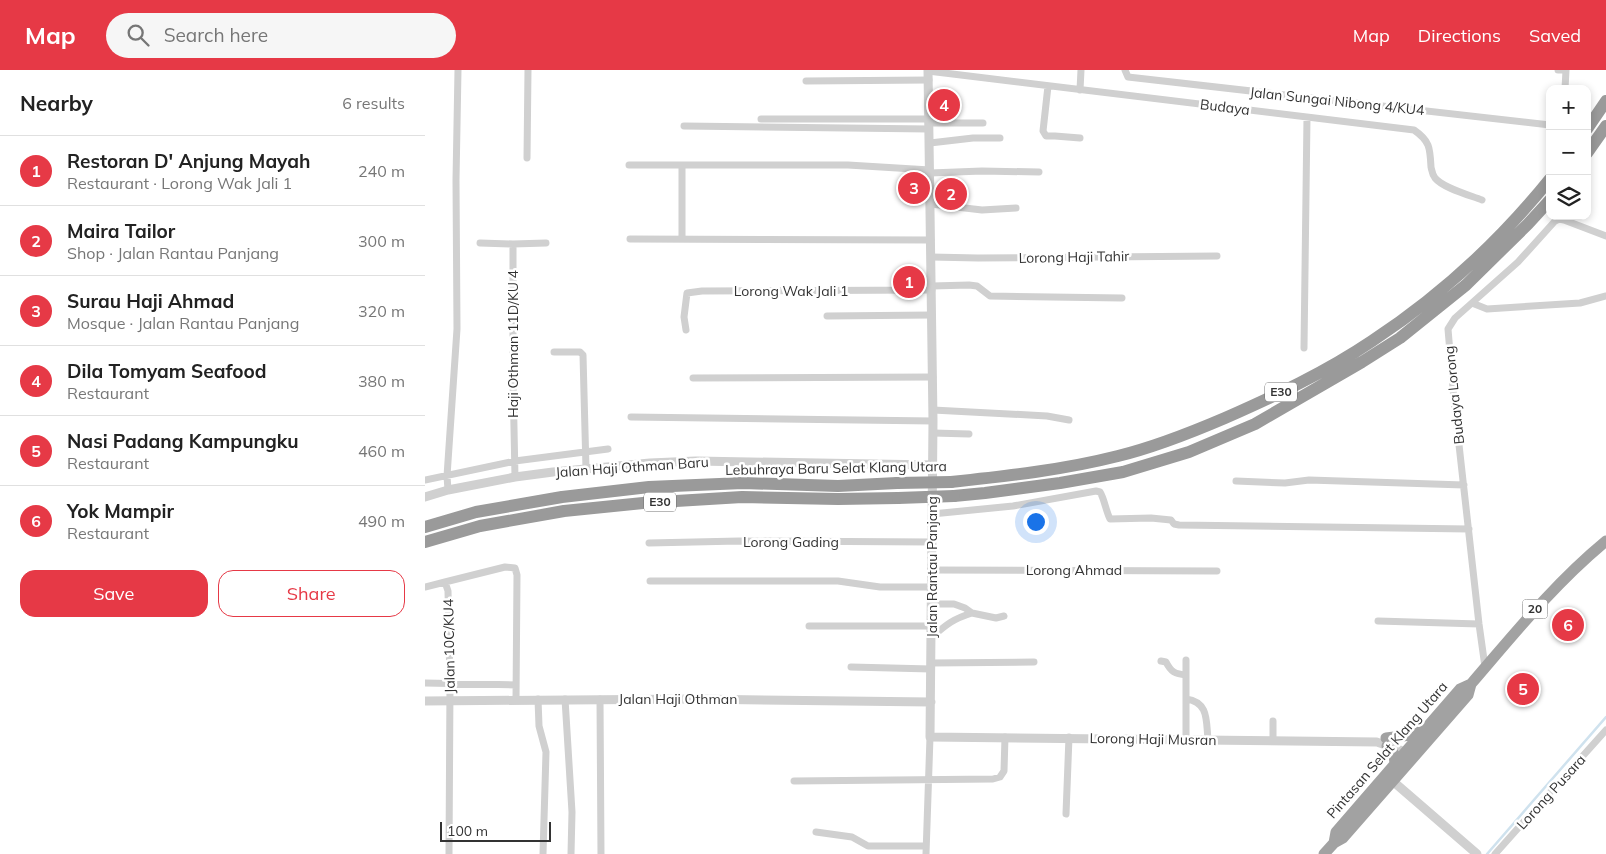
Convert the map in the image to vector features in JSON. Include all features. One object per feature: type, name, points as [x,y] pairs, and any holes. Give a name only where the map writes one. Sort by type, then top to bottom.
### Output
[{"type":"highway","points":[[1591,123],[1606,101]]},
{"type":"highway","points":[[1591,147],[1606,126]]},
{"type":"highway","name":"Lebuhraya Baru Selat Klang Utara","points":[[425,527],[476,512],[562,498],[649,487],[743,483],[838,486],[951,482],[1056,470],[1120,456],[1186,434],[1249,408],[1320,373],[1354,352],[1389,329],[1454,278],[1486,248],[1546,183]]},
{"type":"highway","name":"Lebuhraya Baru Selat Klang Utara","points":[[425,542],[481,526],[564,511],[643,502],[742,497],[838,499],[954,496],[985,494],[1123,472],[1189,452],[1255,424],[1362,362],[1406,332],[1480,272],[1546,204]]},
{"type":"highway","name":"Pintasan Selat Klang Utara","points":[[1324,854],[1333,843],[1343,838],[1411,752],[1468,695],[1471,684],[1536,608],[1584,559],[1606,541]]},
{"type":"highway","name":"Pintasan Selat Klang Utara","points":[[1389,778],[1395,764],[1411,752],[1426,728],[1460,689],[1471,684]]},
{"type":"highway","points":[[1395,764],[1394,754],[1383,742],[1426,728]]},
{"type":"street","points":[[449,490],[447,476],[457,329],[456,180],[458,70]]},
{"type":"street","points":[[527,158],[528,70]]},
{"type":"street","points":[[1080,90],[1081,70]]},
{"type":"street","points":[[1558,70],[1566,70],[1565,85]]},
{"type":"street","name":"Jalan Sungai Nibong 4/KU4","points":[[1126,72],[1128,77],[1546,125]]},
{"type":"street","name":"Budaya","points":[[806,81],[928,74],[1048,86],[1414,130],[1423,136],[1430,149],[1432,174],[1436,180],[1481,200]]},
{"type":"street","name":"Jalan Rantau Panjang","points":[[926,850],[931,702],[933,434],[928,74]]},
{"type":"street","points":[[1048,86],[1043,131],[1046,136],[1081,138]]},
{"type":"street","points":[[1304,348],[1307,117]]},
{"type":"street","points":[[761,119],[929,123]]},
{"type":"street","points":[[684,126],[983,123]]},
{"type":"street","points":[[930,143],[973,138],[1000,138]]},
{"type":"street","points":[[629,165],[848,164],[930,172],[1039,172]]},
{"type":"street","points":[[682,165],[682,239]]},
{"type":"street","points":[[931,204],[983,210],[1016,208]]},
{"type":"street","name":"Budaya Lorong","points":[[1485,667],[1448,329],[1455,318],[1518,262],[1555,221],[1559,219],[1564,220],[1606,236]]},
{"type":"street","points":[[630,239],[931,240]]},
{"type":"street","points":[[480,244],[546,243]]},
{"type":"street","name":"Haji Othman 11D/KU 4","points":[[513,244],[515,478]]},
{"type":"street","name":"Lorong Haji Tahir","points":[[931,257],[1217,256]]},
{"type":"street","points":[[932,288],[977,286],[989,296],[1122,298]]},
{"type":"street","name":"Lorong Wak Jali 1","points":[[686,330],[684,317],[687,294],[702,291],[932,288]]},
{"type":"street","points":[[1472,303],[1487,309],[1580,302],[1606,296]]},
{"type":"street","points":[[827,316],[932,315]]},
{"type":"street","points":[[554,352],[580,352],[583,355],[587,469]]},
{"type":"street","points":[[693,378],[933,377]]},
{"type":"street","points":[[933,410],[1047,416],[1069,420]]},
{"type":"street","points":[[631,417],[933,421]]},
{"type":"street","points":[[933,434],[969,434]]},
{"type":"street","points":[[425,480],[515,461],[608,449]]},
{"type":"street","name":"Jalan Haji Othman Baru","points":[[425,497],[449,490],[515,478],[587,469],[696,460],[932,465]]},
{"type":"street","points":[[1237,481],[1285,483],[1309,480],[1464,485]]},
{"type":"street","points":[[932,514],[1013,506],[1096,491],[1102,495],[1110,518],[1171,520],[1174,524],[1179,525],[1469,529]]},
{"type":"street","name":"Lorong Gading","points":[[649,543],[739,541],[932,542]]},
{"type":"street","points":[[445,582],[505,567],[515,568],[517,575],[516,700]]},
{"type":"street","name":"Lorong Ahmad","points":[[932,570],[1217,570]]},
{"type":"street","points":[[650,581],[839,581],[880,587],[932,587]]},
{"type":"street","name":"Jalan 10C/KU4","points":[[425,587],[445,582],[448,591],[450,684],[449,854]]},
{"type":"street","points":[[932,604],[954,604],[973,613],[996,618],[1004,616]]},
{"type":"street","points":[[932,637],[955,618],[973,613]]},
{"type":"street","points":[[1378,621],[1479,624]]},
{"type":"street","points":[[809,626],[931,626]]},
{"type":"street","points":[[1186,660],[1186,739]]},
{"type":"street","points":[[1161,661],[1166,662],[1169,669],[1174,673],[1186,675]]},
{"type":"street","points":[[851,668],[1034,662]]},
{"type":"street","points":[[425,683],[516,685]]},
{"type":"street","points":[[538,699],[539,726],[547,752],[543,854]]},
{"type":"street","points":[[565,699],[572,812],[571,854]]},
{"type":"street","points":[[600,699],[601,854]]},
{"type":"street","name":"Jalan Haji Othman","points":[[425,701],[700,699],[931,702]]},
{"type":"street","points":[[1186,699],[1195,700],[1201,706],[1206,717],[1207,739]]},
{"type":"street","points":[[1273,722],[1273,740]]},
{"type":"street","name":"Lorong Pusara","points":[[1495,854],[1606,730]]},
{"type":"street","name":"Lorong Haji Musran","points":[[930,737],[1383,742],[1399,740],[1411,752]]},
{"type":"street","points":[[794,781],[993,779],[999,777],[1004,771],[1005,737]]},
{"type":"street","points":[[1066,814],[1069,738]]},
{"type":"street","points":[[1389,778],[1477,854]]},
{"type":"street","points":[[816,832],[852,837],[868,846],[926,850]]},
{"type":"waterway","points":[[1487,854],[1606,717]]},
{"type":"place","name":"Dila Tomyam Seafood","points":[[944,105]]},
{"type":"place","name":"Surau Haji Ahmad","points":[[914,188]]},
{"type":"place","name":"Maira Tailor","points":[[951,194]]},
{"type":"place","name":"Restoran D' Anjung Mayah","points":[[909,282]]},
{"type":"place","name":"Yok Mampir","points":[[1568,625]]},
{"type":"place","name":"Nasi Padang Kampungku","points":[[1523,689]]}]
